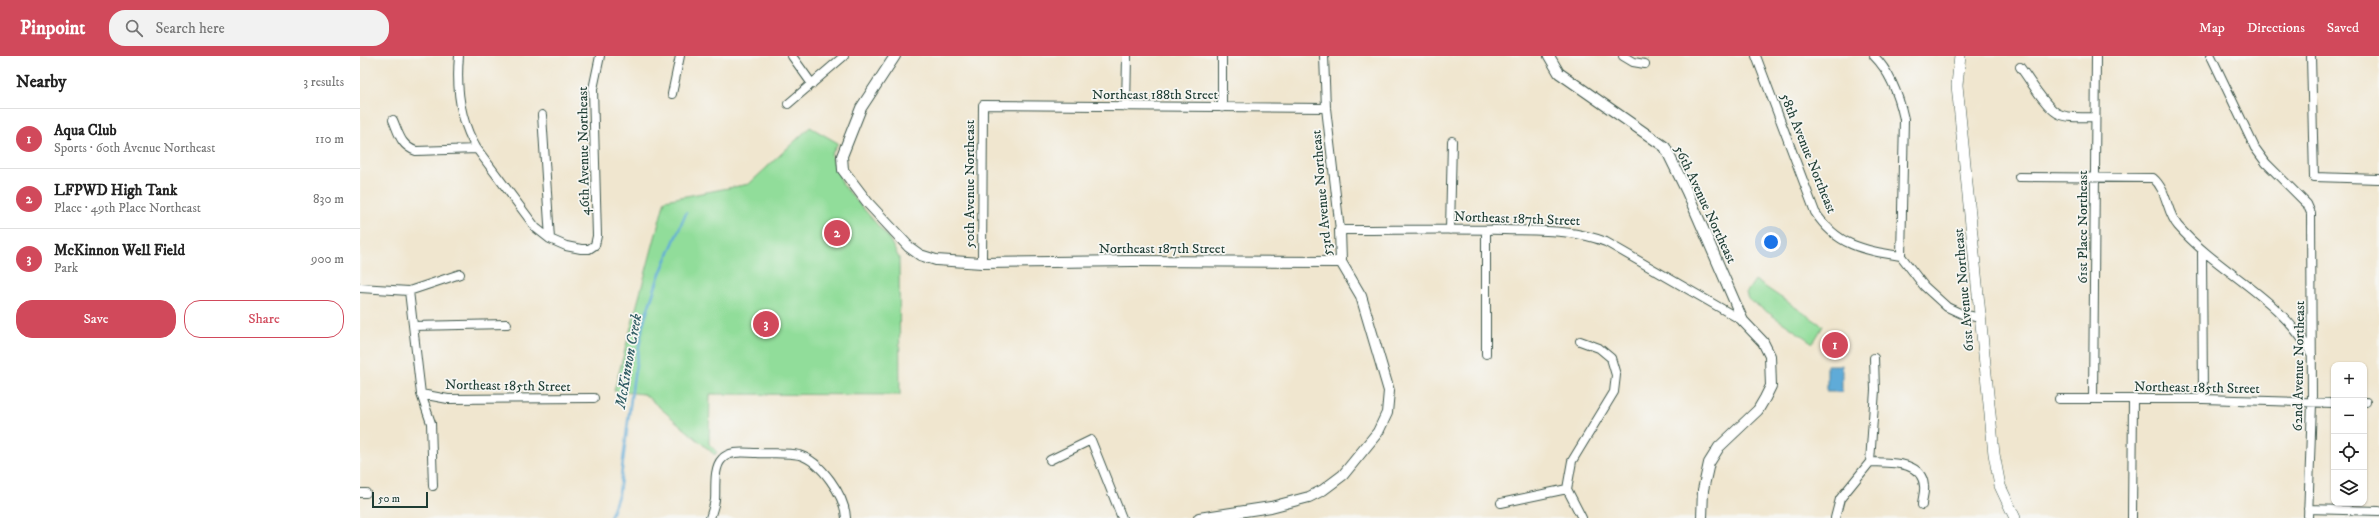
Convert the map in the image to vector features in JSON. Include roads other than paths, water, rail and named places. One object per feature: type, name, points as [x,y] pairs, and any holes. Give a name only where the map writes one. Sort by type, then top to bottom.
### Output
[{"type":"main road","name":"61st Avenue Northeast","points":[[1960,56],[1957,85],[1996,472],[2002,492],[2014,518]]},
{"type":"street","points":[[459,56],[458,90],[461,112],[469,137],[536,228],[550,238]]},
{"type":"street","name":"46th Avenue Northeast","points":[[550,238],[581,249],[590,249],[595,245],[597,236],[593,88],[600,56]]},
{"type":"street","points":[[672,94],[680,56]]},
{"type":"street","points":[[792,56],[812,84]]},
{"type":"street","points":[[788,104],[844,56]]},
{"type":"street","name":"Northeast 187th Street","points":[[895,56],[861,108],[842,156],[843,170],[868,203],[909,247],[920,255],[936,260],[982,263],[1132,261],[1341,262]]},
{"type":"street","points":[[1126,107],[1127,56]]},
{"type":"street","points":[[1222,56],[1222,108]]},
{"type":"street","name":"53rd Avenue Northeast","points":[[1199,518],[1289,503],[1323,490],[1343,475],[1378,432],[1387,413],[1389,391],[1361,296],[1341,262],[1340,230],[1326,108],[1324,56]]},
{"type":"street","name":"56th Avenue Northeast","points":[[1549,56],[1559,73],[1665,147],[1687,192],[1743,321]]},
{"type":"street","points":[[1623,56],[1633,62],[1645,64]]},
{"type":"street","name":"58th Avenue Northeast","points":[[1756,56],[1814,212],[1822,224],[1833,235],[1846,243],[1865,250],[1901,256]]},
{"type":"street","points":[[1874,56],[1890,78],[1900,101],[1904,119],[1901,256],[1924,286],[1938,300],[1962,314],[1980,318]]},
{"type":"street","name":"61st Place Northeast","points":[[2093,399],[2095,177],[2094,117],[2096,56]]},
{"type":"street","name":"62nd Avenue Northeast","points":[[2211,56],[2255,148],[2266,163],[2307,204],[2311,213],[2312,403],[2308,518]]},
{"type":"street","points":[[2311,56],[2314,177],[2379,179]]},
{"type":"street","points":[[2020,67],[2049,106],[2058,113],[2068,116],[2094,117]]},
{"type":"street","name":"50th Avenue Northeast","points":[[982,263],[983,105]]},
{"type":"street","name":"Northeast 188th Street","points":[[983,105],[1326,108]]},
{"type":"street","points":[[542,115],[550,238]]},
{"type":"street","points":[[393,120],[402,142],[408,149],[416,151],[477,149]]},
{"type":"street","points":[[1450,230],[1452,141]]},
{"type":"street","points":[[2020,177],[2153,178],[2163,190],[2176,225],[2202,250],[2253,288],[2288,320],[2302,336],[2312,355]]},
{"type":"street","name":"Northeast 187th Street","points":[[1340,230],[1486,230],[1571,232],[1588,235],[1606,242],[1743,321]]},
{"type":"street","points":[[1486,230],[1486,354]]},
{"type":"street","points":[[2202,250],[2203,399]]},
{"type":"street","points":[[360,288],[409,291],[460,274]]},
{"type":"street","points":[[409,291],[421,394],[431,423],[433,486]]},
{"type":"street","points":[[1702,518],[1703,490],[1709,463],[1719,448],[1758,410],[1771,386],[1770,356],[1763,342],[1743,321]]},
{"type":"street","points":[[413,326],[507,324]]},
{"type":"street","points":[[1580,341],[1599,348],[1611,358],[1616,375],[1614,392],[1572,462],[1567,489],[1582,518]]},
{"type":"street","points":[[1835,518],[1840,499],[1870,462],[1875,390],[1874,358]]},
{"type":"street","name":"Northeast 185th Street","points":[[421,394],[448,399],[594,398]]},
{"type":"street","name":"Northeast 185th Street","points":[[2059,399],[2203,399],[2331,403]]},
{"type":"street","points":[[2132,518],[2134,399]]},
{"type":"street","points":[[1050,460],[1091,440],[1122,518]]},
{"type":"street","points":[[710,518],[715,502],[717,469],[721,459],[730,454],[741,452],[798,455],[807,458],[816,464],[840,495],[846,518]]},
{"type":"street","points":[[1870,462],[1906,464],[1914,470],[1924,486],[1922,505]]},
{"type":"street","points":[[1501,503],[1567,489]]},
{"type":"street","points":[[2308,509],[2379,511]]},
{"type":"water","points":[[1827,365],[1842,365],[1842,392],[1827,392]]},
{"type":"waterway","name":"McKinnon Creek","points":[[610,518],[619,493],[633,382],[643,324],[659,276],[686,213]]},
{"type":"place","name":"LFPWD High Tank","points":[[837,233]]},
{"type":"place","name":"McKinnon Well Field","points":[[766,324]]},
{"type":"place","name":"Aqua Club","points":[[1835,345]]}]
